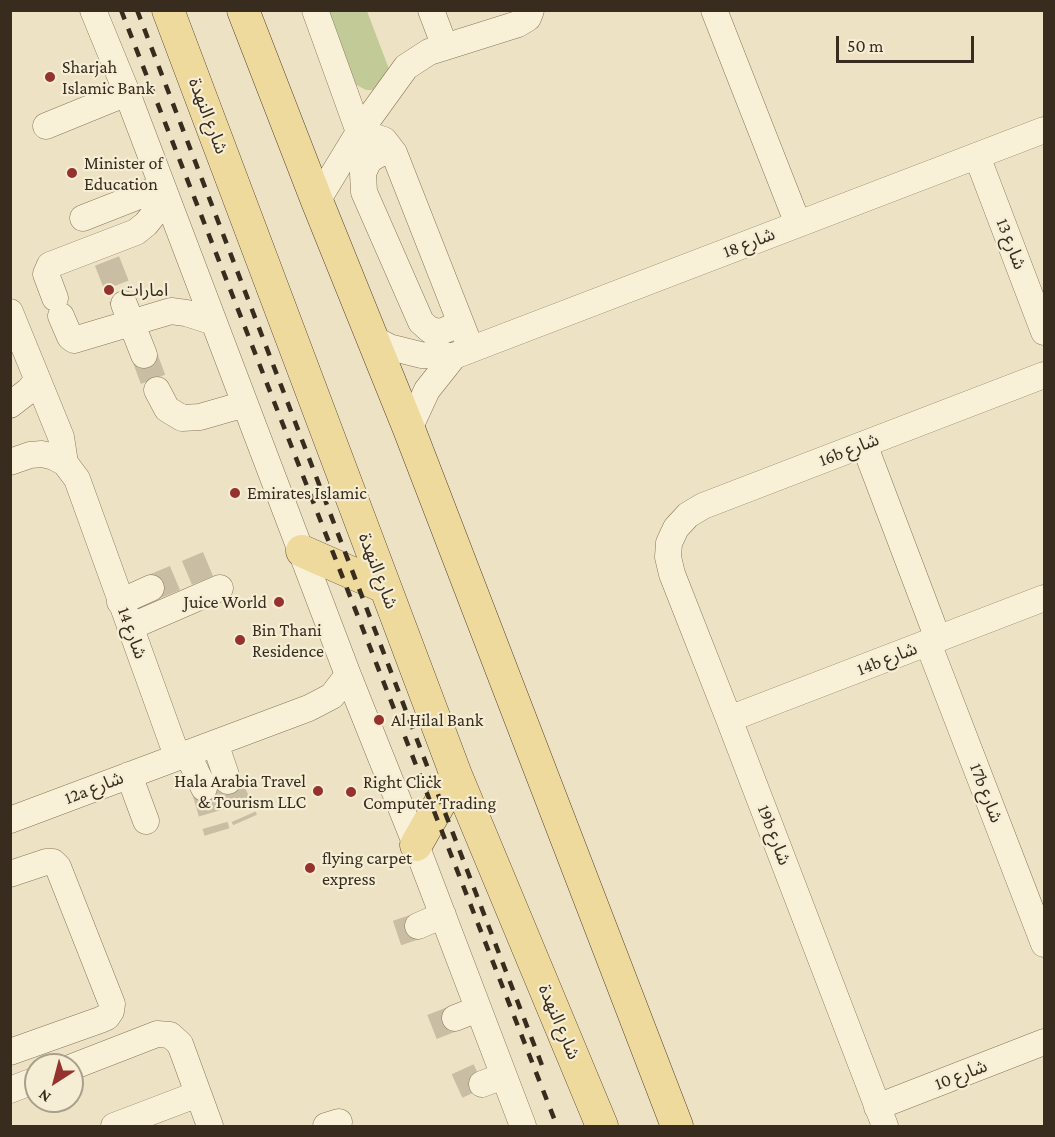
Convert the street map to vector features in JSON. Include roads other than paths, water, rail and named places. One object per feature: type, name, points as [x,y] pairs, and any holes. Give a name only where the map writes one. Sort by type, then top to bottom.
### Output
[{"type":"main road","name":"شارع النهدة","points":[[168,10],[456,775],[602,1126]]},
{"type":"main road","points":[[236,10],[275,94]]},
{"type":"main road","points":[[243,10],[409,429],[676,1126]]},
{"type":"main road","points":[[302,551],[384,587]]},
{"type":"main road","points":[[416,845],[456,775]]},
{"type":"street","points":[[93,10],[127,93],[348,675],[443,915],[466,1013],[491,1076],[522,1126]]},
{"type":"street","points":[[315,10],[359,132]]},
{"type":"street","points":[[431,10],[445,47]]},
{"type":"street","points":[[714,10],[798,224]]},
{"type":"street","points":[[317,201],[359,132],[406,66],[429,52],[521,15]]},
{"type":"street","points":[[46,126],[127,93]]},
{"type":"street","name":"شارع 18","points":[[374,339],[405,352],[438,356],[463,352],[1044,130]]},
{"type":"street","points":[[359,132],[384,140],[394,153],[459,320],[463,352],[428,390],[409,429]]},
{"type":"street","points":[[394,153],[381,153],[369,160],[363,173],[364,192],[421,322],[430,330],[441,332],[452,327],[459,320]]},
{"type":"street","name":"شارع 13","points":[[977,156],[1044,332]]},
{"type":"street","points":[[83,218],[164,193]]},
{"type":"street","points":[[164,193],[141,228],[104,253],[50,265],[46,274],[70,338],[74,340],[128,313],[171,311],[214,322]]},
{"type":"street","points":[[10,312],[61,437],[65,463]]},
{"type":"street","points":[[128,313],[144,355]]},
{"type":"street","name":"16b شارع","points":[[669,543],[676,528],[688,515],[704,506],[1044,375]]},
{"type":"street","points":[[10,405],[37,381]]},
{"type":"street","points":[[157,390],[167,409],[182,417],[200,417],[245,404]]},
{"type":"street","name":"17b شارع","points":[[864,444],[933,641],[1044,944]]},
{"type":"street","points":[[10,462],[30,455],[42,454],[65,463]]},
{"type":"street","name":"شارع 14","points":[[65,463],[77,478],[125,615],[182,754],[204,788]]},
{"type":"street","name":"شارع 14","points":[[10,468],[37,467],[51,471],[69,485],[88,510]]},
{"type":"street","name":"19b شارع","points":[[669,543],[668,557],[672,574],[881,1117]]},
{"type":"street","points":[[125,615],[217,584]]},
{"type":"street","points":[[125,615],[152,588]]},
{"type":"street","name":"14b شارع","points":[[729,719],[1044,598]]},
{"type":"street","name":"12a شارع","points":[[10,820],[321,703],[332,696],[348,675]]},
{"type":"street","points":[[215,742],[228,781]]},
{"type":"street","points":[[129,775],[146,821]]},
{"type":"street","points":[[10,874],[46,862],[52,862],[58,867],[112,1004],[111,1011],[100,1020],[10,1052]]},
{"type":"street","points":[[418,926],[443,915]]},
{"type":"street","points":[[84,1062],[157,1034],[171,1035],[180,1044],[210,1126]]},
{"type":"street","name":"شارع 10","points":[[881,1117],[1044,1042]]},
{"type":"street","points":[[114,1126],[198,1094]]},
{"type":"tunnel","points":[[107,261],[124,304]]},
{"type":"tunnel","points":[[144,355],[157,390]]},
{"type":"tunnel","points":[[151,588],[208,564]]},
{"type":"tunnel","points":[[228,781],[245,820]]},
{"type":"tunnel","points":[[204,788],[217,832]]},
{"type":"tunnel","points":[[397,933],[418,926]]},
{"type":"tunnel","points":[[432,1027],[455,1018]]},
{"type":"tunnel","points":[[457,1086],[479,1076]]},
{"type":"railway","points":[[121,10],[557,1126]]},
{"type":"railway","points":[[137,10],[543,1068]]},
{"type":"place","name":"Sharjah Islamic Bank","points":[[50,77]]},
{"type":"place","name":"Minister of Education","points":[[72,173]]},
{"type":"place","name":"امارات","points":[[109,290]]},
{"type":"place","name":"Emirates Islamic","points":[[235,493]]},
{"type":"place","name":"Juice World","points":[[279,602]]},
{"type":"place","name":"Bin Thani Residence","points":[[240,640]]},
{"type":"place","name":"Al Hilal Bank","points":[[379,720]]},
{"type":"place","name":"Hala Arabia Travel & Tourism LLC","points":[[318,791]]},
{"type":"place","name":"Right Click Computer Trading","points":[[351,792]]},
{"type":"place","name":"flying carpet express","points":[[310,868]]}]
